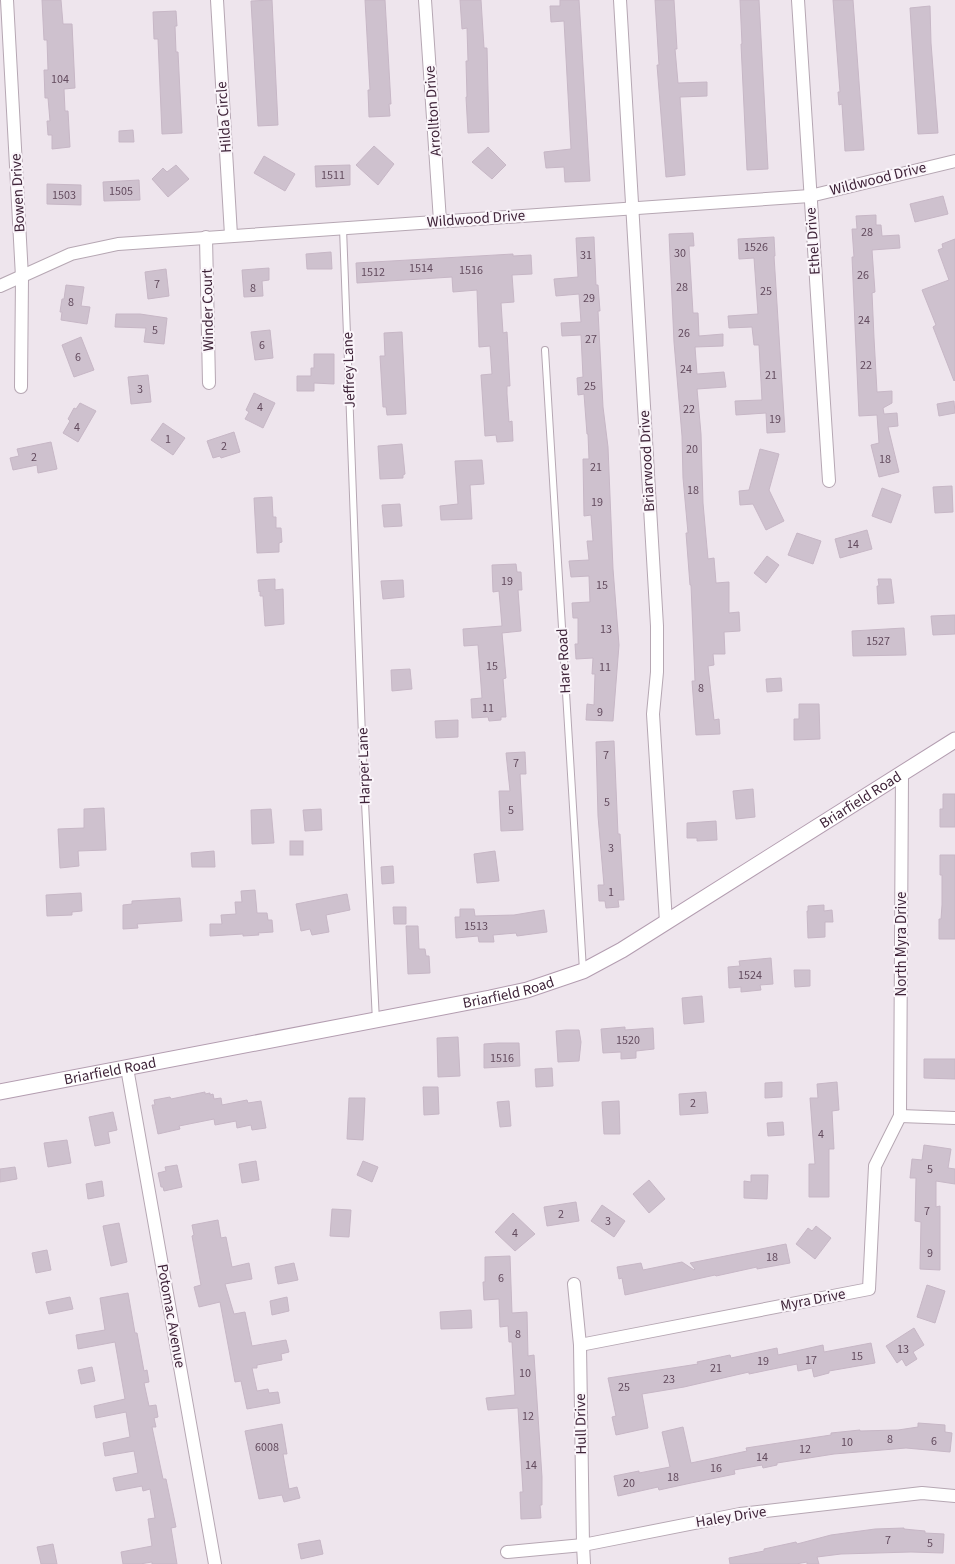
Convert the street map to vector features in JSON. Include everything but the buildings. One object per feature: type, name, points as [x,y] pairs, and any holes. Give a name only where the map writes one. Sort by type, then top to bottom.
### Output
[{"type":"main road","name":"Briarfield Road","points":[[0,1092],[376,1021],[527,990],[583,971],[622,950],[955,740]]},
{"type":"street","name":"Bowen Drive","points":[[7,0],[22,277],[21,387]]},
{"type":"street","name":"Hilda Circle","points":[[217,0],[231,235]]},
{"type":"street","name":"Arrollton Drive","points":[[425,0],[440,221]]},
{"type":"street","name":"Briarwood Drive","points":[[620,0],[657,626],[657,672],[653,714],[666,922]]},
{"type":"street","name":"Ethel Drive","points":[[798,0],[829,481]]},
{"type":"street","name":"Wildwood Drive","points":[[0,286],[71,254],[118,244],[810,196],[955,161]]},
{"type":"street","name":"Winder Court","points":[[206,237],[209,383]]},
{"type":"street","name":"North Myra Drive","points":[[900,1116],[902,773]]},
{"type":"street","name":"Potomac Avenue","points":[[126,1068],[215,1564]]},
{"type":"street","points":[[900,1116],[955,1118]]},
{"type":"street","name":"Myra Drive","points":[[580,1345],[869,1289],[875,1166],[900,1116]]},
{"type":"street","name":"Hull Drive","points":[[574,1284],[580,1345],[584,1564]]},
{"type":"street","name":"Haley Drive","points":[[507,1552],[583,1544],[740,1514],[922,1493],[955,1496]]},
{"type":"lane","name":"Jeffrey Lane","points":[[343,228],[355,511]]},
{"type":"lane","name":"Hare Road","points":[[545,350],[583,971]]},
{"type":"lane","name":"Harper Lane","points":[[355,511],[363,764],[376,1021]]}]
